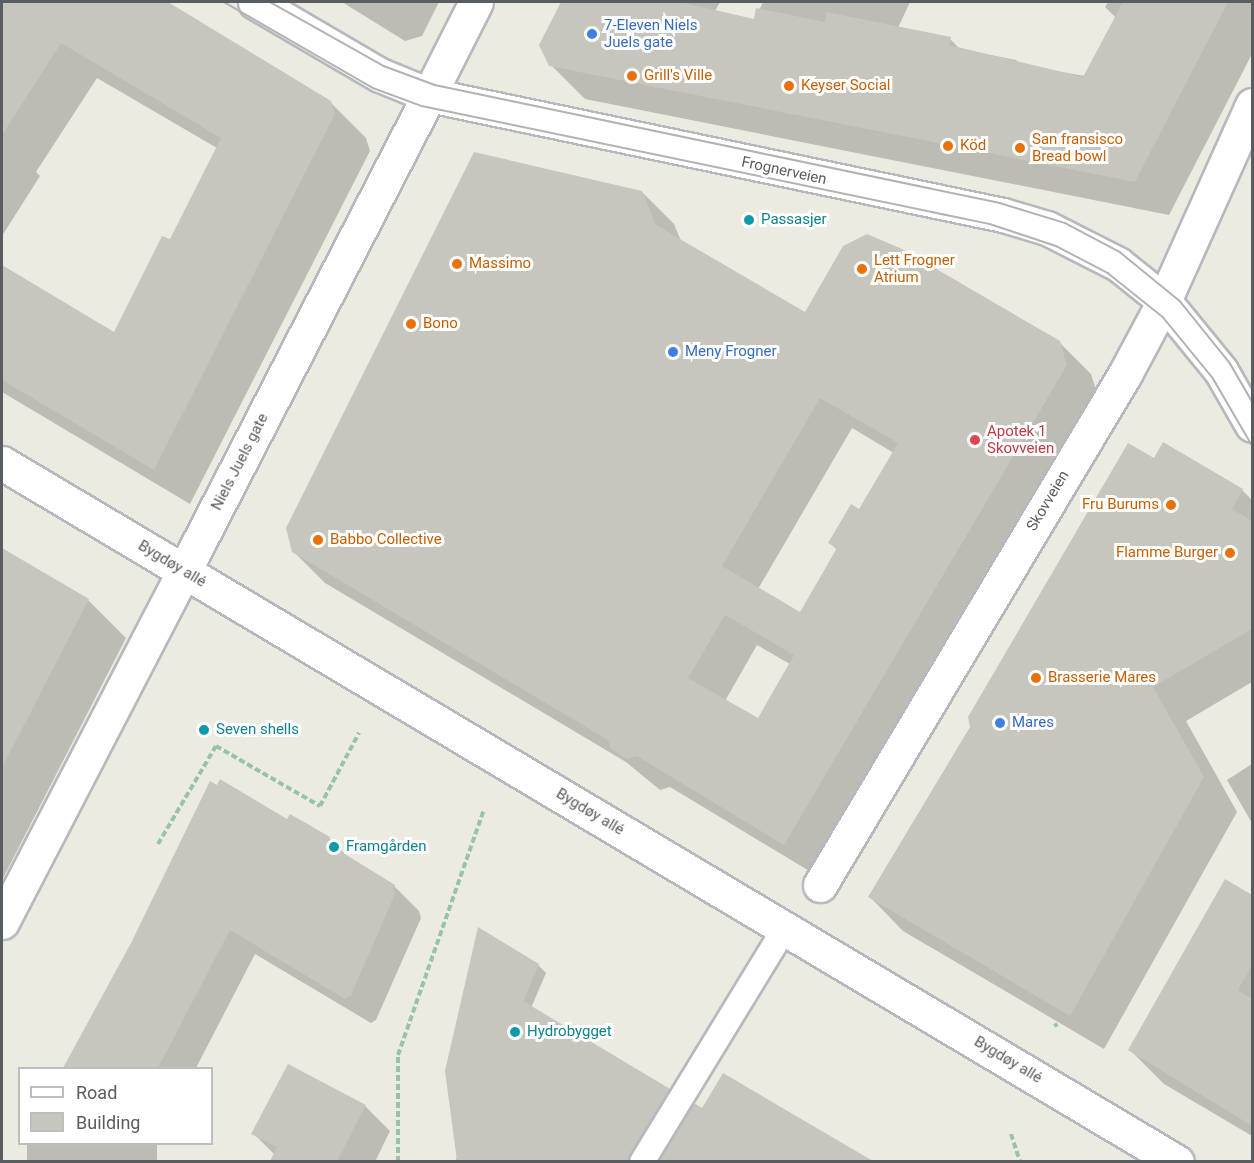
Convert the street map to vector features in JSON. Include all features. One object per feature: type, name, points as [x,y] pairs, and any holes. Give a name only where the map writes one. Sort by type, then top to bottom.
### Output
[{"type":"street","name":"Frognerveien","points":[[255,2],[380,75],[429,94],[1003,215],[1089,246],[1118,264],[1164,301],[1221,371],[1252,425]]},
{"type":"street","name":"Niels Juels gate","points":[[2,922],[476,2]]},
{"type":"street","name":"Skovveien","points":[[824,875],[1125,374],[1164,301],[1252,105]]},
{"type":"street","name":"Bygdøy allé","points":[[2,464],[1178,1161]]},
{"type":"lane","points":[[642,1161],[785,928]]},
{"type":"path","points":[[158,844],[216,746],[320,806],[359,733]]},
{"type":"path","points":[[398,1161],[398,1056],[484,810]]},
{"type":"path","points":[[1011,1134],[1020,1161]]},
{"type":"building","points":[[2,2],[168,2],[331,101],[335,114],[154,470],[2,380],[2,265],[114,332],[162,236],[170,239],[221,138],[61,43],[2,135]]},
{"type":"building","points":[[561,2],[680,2],[754,19],[756,8],[825,22],[826,12],[951,37],[949,45],[1083,77],[1123,2],[1228,2],[1135,182],[549,66],[539,45]]},
{"type":"building","points":[[474,152],[642,191],[656,225],[805,312],[843,246],[867,234],[902,249],[1060,341],[1067,365],[784,845],[637,756],[627,759],[611,749],[608,740],[292,552],[286,528]],"holes":[[[820,398],[898,443],[859,509],[851,504],[828,543],[837,548],[800,612],[722,566]],[[725,615],[794,655],[758,718],[688,678]]]},
{"type":"building","points":[[1163,442],[1243,489],[1232,509],[1252,521],[1252,629],[1153,687],[1204,777],[1070,1016],[868,897],[970,727],[968,717],[1128,443],[1154,458]]},
{"type":"building","points":[[2,548],[89,599],[2,768]]},
{"type":"building","points":[[220,779],[287,819],[290,814],[330,837],[327,843],[395,885],[393,890],[396,892],[351,995],[345,999],[230,930],[159,1067],[64,1067],[131,943],[210,781],[217,785]]},
{"type":"building","points":[[1225,879],[1252,895],[1252,965],[1238,990],[1252,999],[1252,1126],[1128,1050]]},
{"type":"building","name":"Hydrobygget","points":[[478,927],[539,964],[523,1001],[670,1089],[628,1161],[457,1161],[445,1071]]},
{"type":"building","points":[[288,1064],[366,1105],[337,1161],[270,1161],[277,1147],[251,1134]]},
{"type":"building","points":[[723,1073],[873,1161],[659,1161],[694,1103],[702,1108]]},
{"type":"tram line","points":[[224,2],[373,88],[422,106],[990,224],[1056,246],[1108,273],[1163,317],[1213,378],[1252,445]]},
{"type":"tram line","points":[[270,2],[384,66],[435,85],[1000,203],[1065,223],[1120,252],[1180,301],[1230,363],[1252,401]]},
{"type":"place","name":"7-Eleven Niels Juels gate","points":[[592,34]]},
{"type":"place","name":"Grill's Ville","points":[[632,76]]},
{"type":"place","name":"Keyser Social","points":[[789,86]]},
{"type":"place","name":"Köd","points":[[948,146]]},
{"type":"place","name":"San fransisco Bread bowl","points":[[1020,148]]},
{"type":"place","name":"Passasjer","points":[[749,220]]},
{"type":"place","name":"Massimo","points":[[457,264]]},
{"type":"place","name":"Lett Frogner Atrium","points":[[862,269]]},
{"type":"place","name":"Bono","points":[[411,324]]},
{"type":"place","name":"Meny Frogner","points":[[673,352]]},
{"type":"place","name":"Apotek 1 Skovveien","points":[[975,440]]},
{"type":"place","name":"Fru Burums","points":[[1171,505]]},
{"type":"place","name":"Babbo Collective","points":[[318,540]]},
{"type":"place","name":"Flamme Burger","points":[[1230,553]]},
{"type":"place","name":"Brasserie Mares","points":[[1036,678]]},
{"type":"place","name":"Mares","points":[[1000,723]]},
{"type":"place","name":"Seven shells","points":[[204,730]]},
{"type":"place","name":"Framgården","points":[[334,847]]},
{"type":"place","name":"Hydrobygget","points":[[515,1032]]}]
